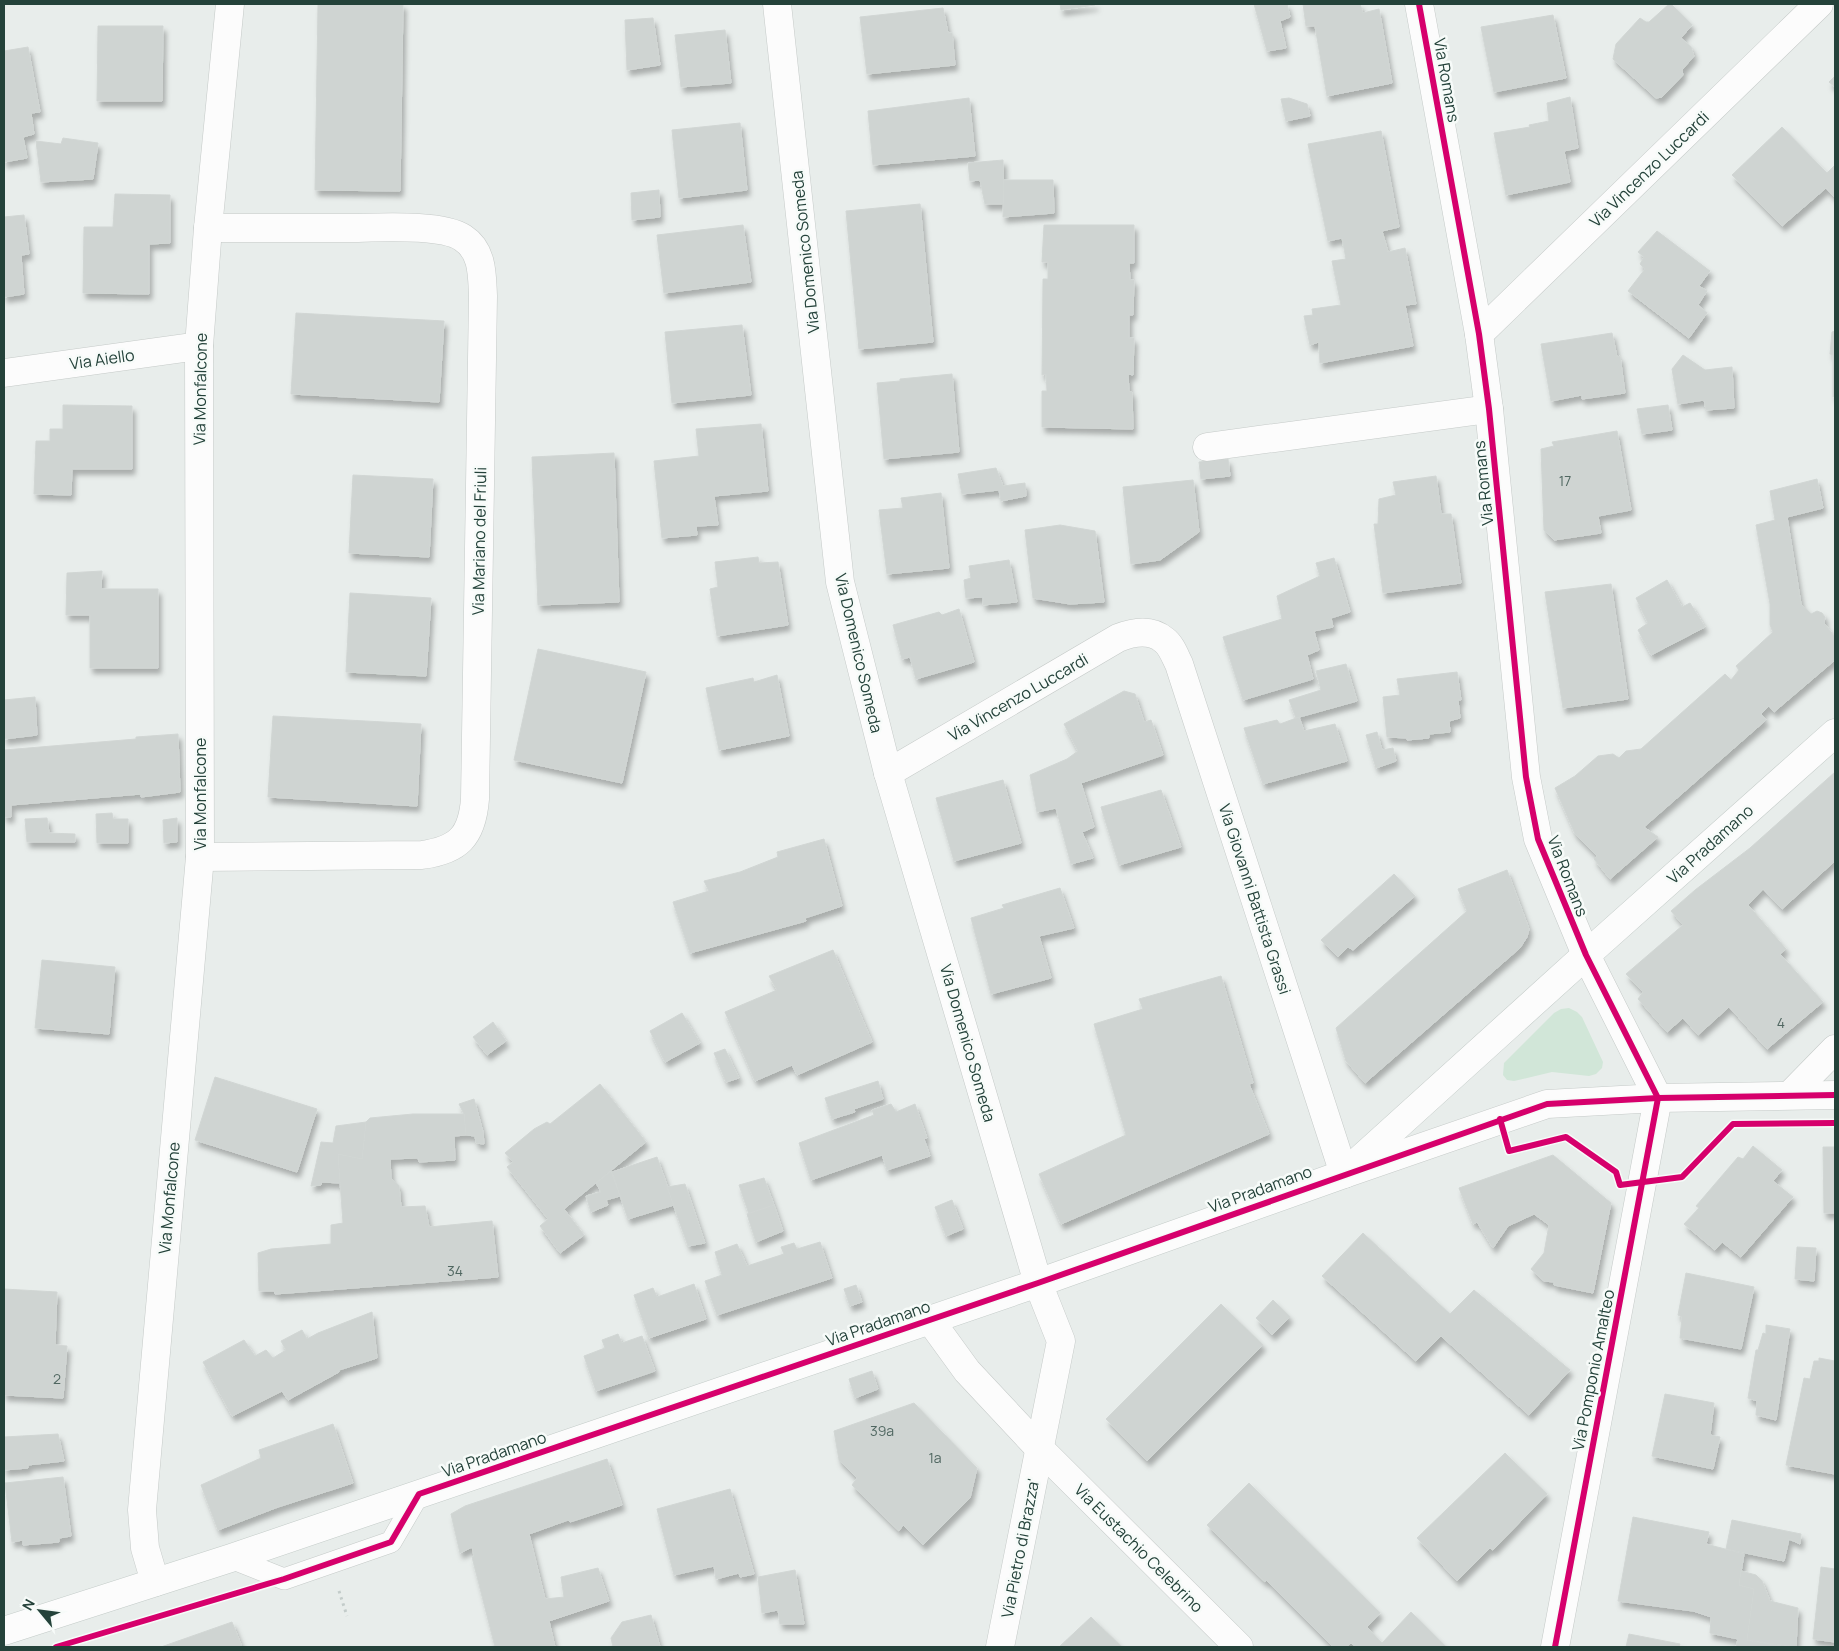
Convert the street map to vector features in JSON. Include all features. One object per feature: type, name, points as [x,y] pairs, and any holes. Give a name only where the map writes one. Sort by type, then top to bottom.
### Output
[{"type":"street","name":"Via Monfalcone","points":[[155,1582],[146,1548],[142,1510],[200,858],[199,346],[208,228],[230,4]]},
{"type":"street","name":"Via Domenico Someda","points":[[777,4],[840,582],[888,773],[1038,1283]]},
{"type":"street","name":"Via Romans","points":[[1419,4],[1479,334],[1489,409],[1526,776],[1538,839],[1586,955],[1658,1098]]},
{"type":"street","name":"Via Vincenzo Luccardi","points":[[1479,334],[1819,4]]},
{"type":"street","name":"Via Mariano del Friuli","points":[[200,858],[422,855],[449,849],[459,842],[467,830],[474,815],[475,799],[483,316],[482,266],[473,246],[463,237],[451,232],[434,229],[401,228],[208,228]]},
{"type":"street","name":"Via Aiello","points":[[4,373],[199,346]]},
{"type":"street","points":[[1207,446],[1489,409]]},
{"type":"street","name":"Via Vincenzo Luccardi","points":[[888,773],[1118,638],[1139,632],[1151,634]]},
{"type":"street","name":"Via Giovanni Battista Grassi","points":[[1151,634],[1164,640],[1179,664],[1344,1174]]},
{"type":"street","name":"Via Pradamano","points":[[1344,1174],[1835,733]]},
{"type":"street","points":[[1790,1095],[1835,1049]]},
{"type":"street","name":"Via Pradamano","points":[[4,1631],[231,1558],[930,1320],[1547,1104],[1658,1098],[1835,1095]]},
{"type":"street","name":"Via Pomponio Amalteo","points":[[1555,1647],[1658,1098]]},
{"type":"street","name":"Via Pietro di Brazza'","points":[[1000,1647],[1061,1341],[1038,1283]]},
{"type":"street","points":[[930,1320],[967,1371],[1039,1448]]},
{"type":"street","name":"Via Eustachio Celebrino","points":[[1039,1448],[1239,1647]]},
{"type":"lane","points":[[231,1558],[284,1578],[321,1566],[391,1542],[419,1494]]},
{"type":"path","points":[[336,1582],[347,1616]]},
{"type":"green space","points":[[1569,1008],[1582,1017],[1603,1062],[1602,1068],[1596,1074],[1589,1076],[1552,1072],[1514,1081],[1507,1080],[1503,1075],[1504,1063],[1554,1013],[1561,1009]]},
{"type":"building","points":[[318,4],[403,4],[400,191],[315,190]]},
{"type":"building","points":[[1060,4],[1096,4],[1061,10]]},
{"type":"building","points":[[1254,4],[1287,4],[1290,17],[1280,21],[1286,48],[1267,51]]},
{"type":"building","points":[[1303,4],[1360,4],[1363,13],[1379,9],[1392,83],[1327,96],[1315,26],[1306,26]]},
{"type":"building","points":[[1669,4],[1692,25],[1681,38],[1691,47],[1694,56],[1682,70],[1683,75],[1662,97],[1656,98],[1613,59],[1616,44],[1640,18],[1649,22]]},
{"type":"building","points":[[943,8],[948,33],[952,33],[955,65],[867,74],[860,17]]},
{"type":"building","points":[[1553,15],[1566,78],[1494,92],[1481,27]]},
{"type":"building","points":[[653,18],[660,65],[627,70],[625,20]]},
{"type":"building","points":[[98,26],[163,26],[162,101],[97,101]]},
{"type":"building","points":[[725,30],[731,83],[681,87],[675,35]]},
{"type":"building","points":[[28,47],[40,112],[31,113],[34,134],[23,137],[27,158],[4,162],[4,51]]},
{"type":"building","points":[[1835,76],[1835,87],[1829,82]]},
{"type":"building","points":[[1570,97],[1578,148],[1564,151],[1570,182],[1506,195],[1494,133],[1530,127],[1529,125],[1549,121],[1547,103]]},
{"type":"building","points":[[969,98],[975,156],[873,165],[868,111]]},
{"type":"building","points":[[1289,98],[1307,104],[1310,116],[1286,121],[1281,99]]},
{"type":"building","points":[[740,123],[747,190],[679,198],[672,130]]},
{"type":"building","points":[[1782,127],[1827,173],[1835,165],[1835,198],[1826,188],[1782,226],[1732,175]]},
{"type":"building","points":[[1381,131],[1399,227],[1382,231],[1388,252],[1405,248],[1416,304],[1405,305],[1413,346],[1320,363],[1319,342],[1310,345],[1304,316],[1313,315],[1312,309],[1341,305],[1332,261],[1346,259],[1342,238],[1328,241],[1308,144]]},
{"type":"building","points":[[63,138],[98,143],[93,179],[41,182],[36,141],[61,144]]},
{"type":"building","points":[[1003,160],[1004,204],[985,204],[980,180],[970,181],[968,163]]},
{"type":"building","points":[[1004,180],[1053,180],[1054,213],[1003,217]]},
{"type":"building","points":[[659,190],[660,217],[632,220],[631,193]]},
{"type":"building","points":[[115,194],[170,195],[170,243],[149,244],[149,294],[83,293],[84,227],[113,227]]},
{"type":"building","points":[[920,204],[933,342],[859,349],[846,211]]},
{"type":"building","points":[[24,215],[29,254],[21,255],[24,294],[4,297],[4,217]]},
{"type":"building","points":[[743,225],[751,282],[664,293],[657,235]]},
{"type":"building","points":[[1044,225],[1134,225],[1134,263],[1129,263],[1130,280],[1134,280],[1133,315],[1129,315],[1129,338],[1134,338],[1133,375],[1128,374],[1129,391],[1132,392],[1133,429],[1042,427],[1042,391],[1047,391],[1046,374],[1042,375],[1043,279],[1048,279],[1048,262],[1042,262]]},
{"type":"building","points":[[1657,231],[1710,271],[1699,286],[1707,291],[1698,305],[1707,313],[1689,338],[1628,291],[1645,269],[1640,264],[1644,257],[1638,252]]},
{"type":"building","points":[[296,313],[444,321],[439,402],[291,394]]},
{"type":"building","points":[[742,325],[751,395],[672,403],[665,332]]},
{"type":"building","points":[[1835,331],[1835,396],[1833,397],[1833,355],[1830,354],[1832,332]]},
{"type":"building","points":[[1612,333],[1617,357],[1620,356],[1625,393],[1582,399],[1582,395],[1551,401],[1541,344]]},
{"type":"building","points":[[1683,355],[1705,370],[1732,367],[1734,408],[1706,410],[1704,400],[1678,404],[1672,369]]},
{"type":"building","points":[[952,374],[959,452],[884,459],[877,383]]},
{"type":"building","points":[[63,405],[132,406],[132,469],[72,469],[71,495],[34,494],[36,441],[50,441],[50,429],[63,429]]},
{"type":"building","points":[[1668,405],[1672,430],[1642,434],[1637,409]]},
{"type":"building","points":[[761,424],[768,491],[714,496],[718,525],[696,526],[697,535],[662,538],[654,461],[699,456],[696,429]]},
{"type":"building","points":[[1617,431],[1631,510],[1598,516],[1601,533],[1554,540],[1544,530],[1541,449],[1554,446],[1552,442]]},
{"type":"building","points":[[614,453],[619,602],[538,605],[532,457]]},
{"type":"building","points":[[1228,459],[1230,476],[1201,479],[1199,462]]},
{"type":"building","points":[[996,468],[1003,486],[1025,483],[1026,496],[1001,501],[999,490],[962,494],[958,474]]},
{"type":"building","points":[[353,475],[433,479],[429,557],[349,553]]},
{"type":"building","points":[[1436,476],[1441,514],[1451,514],[1461,583],[1383,593],[1374,524],[1378,524],[1379,499],[1396,495],[1393,482]]},
{"type":"building","points":[[1817,479],[1823,508],[1787,517],[1801,604],[1811,614],[1817,611],[1825,617],[1824,623],[1835,637],[1835,660],[1774,712],[1769,706],[1761,714],[1766,720],[1644,827],[1658,837],[1610,879],[1594,859],[1597,856],[1575,834],[1555,788],[1575,776],[1598,756],[1613,754],[1619,758],[1626,751],[1641,749],[1725,674],[1731,680],[1739,670],[1736,666],[1773,632],[1770,625],[1770,604],[1756,525],[1775,520],[1770,491]]},
{"type":"building","points":[[1193,480],[1199,532],[1160,560],[1131,564],[1123,487]]},
{"type":"building","points":[[941,493],[949,568],[887,574],[879,510],[903,508],[901,498]]},
{"type":"building","points":[[1060,525],[1095,531],[1104,602],[1070,604],[1033,598],[1025,530]]},
{"type":"building","points":[[758,557],[759,563],[778,562],[788,625],[717,636],[710,589],[718,587],[715,562]]},
{"type":"building","points":[[1334,558],[1350,612],[1331,618],[1333,627],[1314,631],[1319,650],[1307,655],[1313,679],[1243,700],[1223,637],[1282,619],[1277,596],[1320,576],[1316,563]]},
{"type":"building","points":[[1009,560],[1017,602],[983,605],[983,597],[966,598],[964,580],[971,578],[969,566]]},
{"type":"building","points":[[102,571],[101,589],[158,589],[158,668],[90,668],[90,615],[66,615],[67,573]]},
{"type":"building","points":[[1667,580],[1682,607],[1690,603],[1705,627],[1651,655],[1638,630],[1648,623],[1636,598]]},
{"type":"building","points":[[1611,584],[1628,699],[1563,708],[1545,592]]},
{"type":"building","points":[[350,593],[431,598],[426,676],[346,672]]},
{"type":"building","points":[[959,609],[974,662],[916,679],[910,657],[902,659],[893,625],[939,612],[942,615]]},
{"type":"building","points":[[538,649],[646,672],[622,783],[514,760]]},
{"type":"building","points":[[1346,664],[1357,701],[1296,718],[1289,700],[1321,690],[1316,671]]},
{"type":"building","points":[[1457,672],[1461,700],[1458,700],[1460,718],[1449,721],[1450,732],[1429,734],[1429,738],[1407,740],[1407,738],[1387,737],[1383,697],[1400,695],[1397,679]]},
{"type":"building","points":[[777,675],[789,736],[719,750],[706,688],[753,678],[754,682]]},
{"type":"building","points":[[1124,691],[1135,694],[1144,722],[1151,720],[1163,755],[1081,783],[1094,827],[1082,832],[1093,858],[1071,864],[1056,808],[1037,812],[1030,775],[1067,759],[1078,751],[1064,724]]},
{"type":"building","points":[[35,697],[37,735],[4,739],[4,700]]},
{"type":"building","points":[[273,716],[421,724],[417,806],[268,797]]},
{"type":"building","points":[[1299,717],[1304,731],[1335,724],[1347,761],[1263,784],[1244,728],[1277,720],[1280,724]]},
{"type":"building","points":[[1377,732],[1382,750],[1393,748],[1396,761],[1376,768],[1366,735]]},
{"type":"building","points":[[178,734],[180,792],[141,797],[141,794],[11,805],[11,817],[4,817],[4,750]]},
{"type":"building","points":[[1835,772],[1835,861],[1782,909],[1763,889],[1748,905],[1786,949],[1780,954],[1823,1002],[1767,1049],[1729,1007],[1698,1035],[1683,1018],[1667,1032],[1638,999],[1643,992],[1626,974],[1683,925],[1671,911],[1750,848]]},
{"type":"building","points":[[1003,780],[1021,843],[954,861],[936,798]]},
{"type":"building","points":[[1161,790],[1181,847],[1119,865],[1101,807]]},
{"type":"building","points":[[112,813],[113,819],[128,819],[128,843],[97,843],[96,814]]},
{"type":"building","points":[[47,818],[49,833],[75,834],[75,842],[27,842],[25,819]]},
{"type":"building","points":[[177,818],[177,842],[164,843],[163,820]]},
{"type":"building","points":[[824,839],[842,906],[805,918],[806,921],[690,953],[673,902],[709,891],[704,881],[740,872],[778,857],[777,852]]},
{"type":"building","points":[[1507,870],[1529,929],[1527,937],[1520,948],[1365,1083],[1346,1061],[1336,1028],[1467,911],[1458,889]]},
{"type":"building","points":[[1394,874],[1415,896],[1353,950],[1348,947],[1338,957],[1321,940]]},
{"type":"building","points":[[1060,888],[1074,928],[1039,936],[1051,978],[991,994],[971,918],[1004,908],[1002,905]]},
{"type":"building","points":[[833,950],[872,1042],[797,1075],[792,1065],[755,1081],[725,1012],[777,990],[769,976]]},
{"type":"building","points":[[42,960],[115,967],[109,1034],[35,1028]]},
{"type":"building","points":[[1221,976],[1253,1083],[1249,1084],[1269,1134],[1061,1224],[1039,1174],[1126,1135],[1094,1024],[1143,1009],[1139,999]]},
{"type":"building","points":[[682,1013],[700,1043],[665,1062],[650,1031]]},
{"type":"building","points":[[493,1022],[506,1041],[487,1055],[473,1037]]},
{"type":"building","points":[[725,1049],[739,1078],[726,1082],[714,1053]]},
{"type":"building","points":[[215,1077],[317,1109],[297,1172],[195,1140]]},
{"type":"building","points":[[878,1081],[883,1099],[854,1109],[855,1112],[832,1119],[825,1098]]},
{"type":"building","points":[[600,1084],[646,1142],[564,1209],[584,1235],[560,1253],[540,1226],[548,1219],[507,1167],[513,1162],[505,1153],[534,1129],[547,1122],[550,1124]]},
{"type":"building","points":[[474,1099],[483,1132],[484,1144],[476,1143],[475,1136],[466,1135],[464,1114],[459,1104]]},
{"type":"building","points":[[891,1104],[896,1112],[915,1104],[927,1138],[924,1139],[930,1156],[887,1170],[882,1155],[811,1180],[799,1143],[874,1115],[872,1110]]},
{"type":"building","points":[[413,1114],[464,1114],[466,1135],[454,1136],[455,1160],[419,1162],[418,1158],[390,1159],[391,1178],[399,1186],[401,1207],[425,1206],[429,1227],[492,1221],[498,1277],[275,1294],[274,1291],[259,1291],[258,1253],[271,1249],[331,1244],[331,1225],[343,1223],[338,1154],[362,1159],[366,1122],[370,1118]]},
{"type":"building","points":[[366,1122],[362,1159],[338,1154],[340,1183],[322,1182],[321,1185],[311,1186],[321,1142],[333,1143],[336,1126]]},
{"type":"building","points":[[1753,1146],[1782,1170],[1773,1181],[1793,1197],[1741,1257],[1722,1242],[1715,1250],[1684,1224],[1699,1208],[1696,1206],[1738,1157],[1743,1159]]},
{"type":"building","points":[[1823,1147],[1835,1147],[1835,1213],[1824,1213]]},
{"type":"building","points":[[1553,1155],[1611,1203],[1593,1293],[1554,1285],[1554,1282],[1544,1281],[1531,1269],[1544,1253],[1549,1225],[1534,1214],[1508,1226],[1493,1248],[1477,1222],[1473,1224],[1459,1188]]},
{"type":"building","points":[[657,1157],[674,1205],[628,1219],[612,1172]]},
{"type":"building","points":[[611,1171],[620,1196],[606,1200],[608,1205],[591,1212],[586,1196],[601,1192],[596,1183]]},
{"type":"building","points":[[764,1178],[774,1205],[749,1214],[739,1185]]},
{"type":"building","points":[[685,1184],[705,1243],[688,1246],[667,1187]]},
{"type":"building","points":[[952,1200],[963,1229],[946,1236],[935,1207]]},
{"type":"building","points":[[774,1205],[783,1231],[756,1242],[747,1214]]},
{"type":"building","points":[[1363,1233],[1450,1314],[1474,1290],[1570,1370],[1529,1415],[1441,1336],[1416,1361],[1322,1276]]},
{"type":"building","points":[[820,1242],[832,1278],[717,1315],[705,1281],[722,1275],[715,1252],[737,1244],[747,1266],[784,1254],[781,1247],[794,1243],[797,1249]]},
{"type":"building","points":[[1797,1247],[1816,1248],[1814,1281],[1795,1279]]},
{"type":"building","points":[[1686,1273],[1754,1287],[1741,1349],[1680,1338],[1682,1317],[1678,1315]]},
{"type":"building","points":[[694,1284],[706,1319],[649,1338],[634,1295],[653,1288],[657,1297]]},
{"type":"building","points":[[856,1285],[862,1302],[850,1306],[844,1289]]},
{"type":"building","points":[[4,1289],[57,1292],[55,1345],[67,1346],[63,1398],[4,1395]]},
{"type":"building","points":[[1273,1300],[1290,1317],[1272,1335],[1256,1318]]},
{"type":"building","points":[[1221,1304],[1263,1345],[1147,1461],[1106,1419]]},
{"type":"building","points":[[372,1312],[377,1358],[339,1370],[339,1372],[288,1400],[282,1391],[232,1416],[203,1362],[244,1340],[255,1356],[266,1350],[273,1358],[286,1350],[281,1341],[302,1330],[307,1339]]},
{"type":"building","points":[[1766,1325],[1790,1329],[1776,1420],[1756,1415],[1757,1401],[1748,1398],[1756,1350],[1758,1350],[1763,1333],[1766,1334]]},
{"type":"building","points":[[618,1334],[622,1343],[642,1336],[655,1371],[596,1391],[584,1356],[605,1348],[602,1340]]},
{"type":"building","points":[[1819,1358],[1835,1361],[1835,1474],[1786,1465],[1804,1378],[1810,1379],[1814,1361],[1819,1361]]},
{"type":"building","points":[[872,1371],[878,1389],[855,1398],[849,1379]]},
{"type":"building","points":[[1665,1394],[1714,1403],[1710,1435],[1720,1437],[1713,1469],[1652,1456]]},
{"type":"building","points":[[914,1403],[977,1468],[970,1498],[923,1545],[903,1525],[899,1531],[852,1485],[857,1478],[839,1460],[834,1431]]},
{"type":"building","points":[[333,1424],[353,1483],[278,1507],[218,1530],[201,1485],[261,1458],[259,1450]]},
{"type":"building","points":[[58,1434],[64,1461],[28,1465],[28,1468],[4,1470],[4,1437]]},
{"type":"building","points":[[1505,1453],[1547,1494],[1493,1550],[1490,1548],[1457,1581],[1417,1538]]},
{"type":"building","points":[[607,1459],[622,1505],[570,1522],[568,1520],[529,1534],[545,1599],[564,1597],[561,1577],[598,1568],[609,1601],[549,1621],[555,1647],[495,1647],[472,1557],[474,1556],[472,1547],[460,1553],[451,1514],[465,1506]]},
{"type":"building","points":[[63,1477],[71,1536],[59,1538],[59,1542],[23,1545],[23,1540],[12,1542],[5,1483]]},
{"type":"building","points":[[1249,1483],[1380,1613],[1367,1627],[1382,1643],[1411,1612],[1446,1647],[1356,1647],[1351,1643],[1346,1647],[1333,1647],[1266,1580],[1265,1582],[1207,1525]]},
{"type":"building","points":[[730,1489],[754,1574],[740,1577],[739,1573],[716,1579],[714,1566],[674,1575],[657,1509]]},
{"type":"building","points":[[1633,1517],[1709,1532],[1706,1544],[1744,1554],[1739,1585],[1754,1589],[1747,1640],[1787,1647],[1736,1647],[1738,1639],[1710,1633],[1711,1617],[1693,1611],[1618,1601]]},
{"type":"building","points":[[1732,1520],[1801,1534],[1800,1544],[1789,1539],[1784,1561],[1726,1549]]},
{"type":"building","points":[[1821,1567],[1835,1569],[1835,1642],[1813,1639]]},
{"type":"building","points":[[795,1570],[804,1624],[780,1624],[778,1610],[762,1613],[758,1577]]},
{"type":"building","points":[[1741,1571],[1756,1575],[1762,1581],[1770,1601],[1798,1608],[1796,1647],[1747,1640],[1754,1589],[1739,1585]]},
{"type":"building","points":[[651,1615],[660,1647],[613,1647],[611,1638],[622,1622]]},
{"type":"building","points":[[1091,1617],[1122,1647],[1059,1647]]},
{"type":"building","points":[[232,1622],[242,1647],[161,1647]]},
{"type":"building","points":[[1629,1634],[1680,1644],[1679,1647],[1626,1647]]},
{"type":"cycle path","points":[[1419,4],[1479,334],[1489,409],[1526,777],[1538,839],[1586,955],[1658,1098]]},
{"type":"cycle path","points":[[56,1647],[284,1579],[391,1542],[419,1494],[1038,1283],[1547,1104],[1658,1098],[1835,1095]]},
{"type":"cycle path","points":[[1555,1647],[1658,1098]]},
{"type":"cycle path","points":[[1500,1119],[1509,1151],[1566,1137],[1616,1172],[1620,1185],[1682,1177],[1733,1124],[1835,1123]]}]
